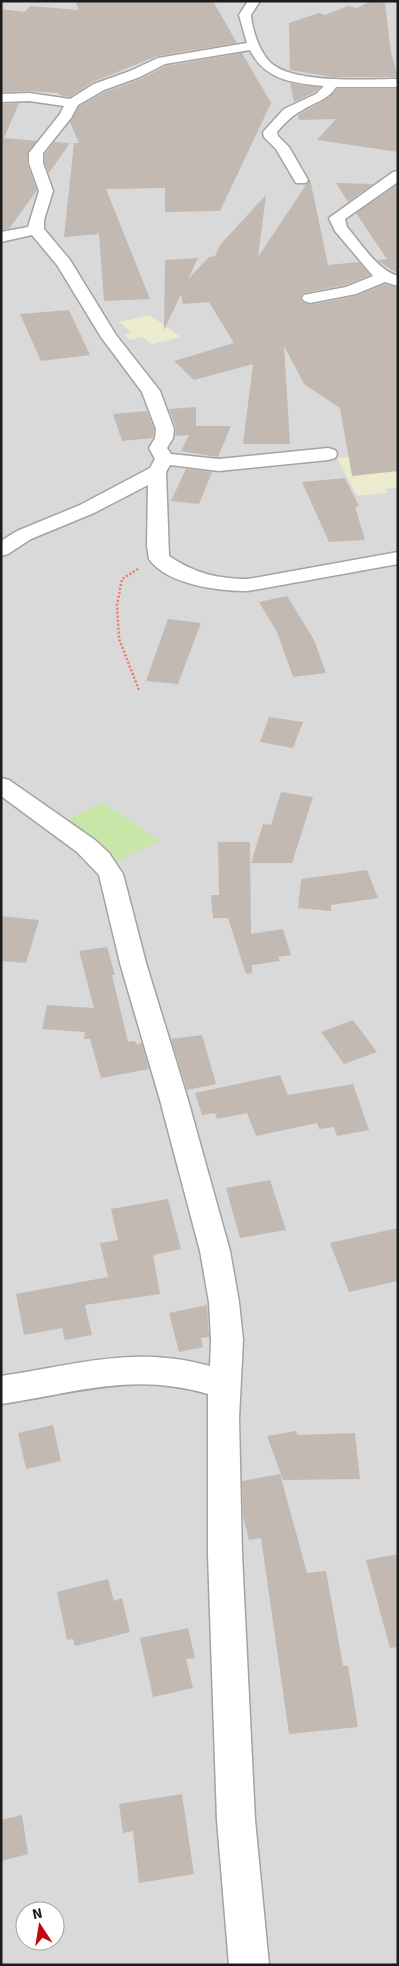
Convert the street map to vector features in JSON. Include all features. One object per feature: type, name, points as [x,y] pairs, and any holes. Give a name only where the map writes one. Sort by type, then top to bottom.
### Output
[{"type":"street","points":[[254,1],[245,18],[254,45],[266,65],[276,72],[297,78],[332,83],[398,83]]},
{"type":"street","points":[[254,45],[154,64],[135,74],[99,87],[72,103],[66,115],[35,156],[46,192],[35,224],[36,230],[64,263],[109,338],[151,391],[165,429],[164,438],[158,448],[160,465],[157,546],[159,559],[193,578],[230,586],[248,585],[398,558]]},
{"type":"street","points":[[301,180],[282,147],[271,136],[270,132],[288,113],[326,94],[332,83]]},
{"type":"street","points":[[1,98],[29,97],[72,103]]},
{"type":"street","points":[[391,279],[377,271],[340,228],[337,218],[398,175]]},
{"type":"street","points":[[1,237],[36,230]]},
{"type":"street","points":[[310,298],[350,291],[391,279]]},
{"type":"street","points":[[1,550],[24,535],[88,509],[160,465],[219,465],[328,454]]},
{"type":"street","points":[[1,785],[86,846],[100,859],[111,874],[133,963],[174,1100],[215,1251],[224,1302],[227,1340],[223,1418],[225,1554],[238,1854],[249,1965]]},
{"type":"street","points":[[1,1390],[118,1370],[167,1370],[207,1379],[226,1386]]},
{"type":"path","points":[[139,690],[119,639],[117,605],[122,579],[159,559]]},
{"type":"shaded area","points":[[1,1],[398,1],[398,1965],[1,1965]]},
{"type":"green space","points":[[150,315],[181,337],[152,344],[142,337],[130,340],[124,335],[131,332],[119,322]]},
{"type":"green space","points":[[398,453],[398,487],[385,489],[387,493],[357,496],[337,458]]},
{"type":"green space","points":[[102,802],[160,841],[101,869],[46,831]]},
{"type":"building","points":[[75,1],[213,1],[237,43],[157,56],[93,82],[70,97],[59,95],[58,93],[1,92],[1,9],[25,12],[30,6],[79,10]]},
{"type":"building","points":[[371,1],[385,3],[391,52],[398,77],[332,77],[290,70],[289,23],[319,13],[325,15],[348,6],[357,8]]},
{"type":"building","points":[[242,53],[271,103],[220,211],[165,212],[165,188],[106,189],[150,299],[104,301],[99,234],[64,237],[74,143],[79,143],[70,122],[79,106],[105,92],[141,79],[166,66]]},
{"type":"building","points":[[290,83],[320,87],[315,92],[294,102]]},
{"type":"building","points":[[337,89],[398,89],[398,152],[317,140],[336,119],[299,120],[298,115],[325,100]]},
{"type":"building","points":[[19,103],[4,138],[37,141],[28,152],[27,163],[37,190],[9,229],[1,230],[1,104]]},
{"type":"building","points":[[54,142],[70,143],[49,173],[45,163],[45,154]]},
{"type":"building","points":[[310,179],[328,265],[359,262],[370,275],[345,285],[304,293],[300,297],[302,302],[310,305],[356,296],[385,284],[398,288],[398,471],[352,476],[340,408],[304,384],[284,346],[290,444],[243,444],[253,364],[194,380],[174,361],[234,343],[209,302],[183,304],[181,294],[164,330],[165,260],[198,258],[188,279],[209,257],[215,256],[220,245],[266,195],[258,257]]},
{"type":"building","points":[[336,183],[373,184],[348,202]]},
{"type":"building","points":[[398,184],[398,274],[377,260],[387,259],[356,213]]},
{"type":"building","points":[[69,310],[90,355],[41,361],[20,314]]},
{"type":"building","points":[[196,407],[196,426],[231,426],[218,457],[181,451],[189,435],[175,436],[176,428],[169,409]]},
{"type":"building","points":[[147,411],[154,429],[153,438],[122,441],[113,414]]},
{"type":"building","points":[[186,469],[212,472],[199,504],[171,501]]},
{"type":"building","points":[[345,478],[359,506],[355,507],[365,540],[329,542],[302,482]]},
{"type":"building","points":[[287,596],[314,640],[326,673],[293,677],[277,632],[259,602]]},
{"type":"building","points":[[168,619],[201,623],[178,684],[146,681]]},
{"type":"building","points":[[269,717],[303,722],[293,748],[260,742]]},
{"type":"building","points":[[281,792],[313,797],[292,863],[251,863],[263,824],[271,825]]},
{"type":"building","points":[[218,842],[250,842],[251,934],[283,929],[291,955],[278,957],[280,961],[252,965],[252,973],[246,974],[228,918],[213,918],[211,895],[219,895]]},
{"type":"building","points":[[367,870],[378,898],[331,905],[331,911],[298,908],[301,879]]},
{"type":"building","points":[[1,916],[39,920],[26,963],[1,961]]},
{"type":"building","points":[[107,947],[115,975],[112,975],[128,1042],[142,1043],[149,1069],[101,1078],[90,1039],[84,1039],[85,1032],[42,1029],[47,1005],[94,1008],[79,951]]},
{"type":"building","points":[[353,1020],[377,1052],[344,1064],[321,1032]]},
{"type":"building","points":[[202,1035],[216,1084],[187,1090],[171,1039]]},
{"type":"building","points":[[280,1075],[288,1095],[353,1084],[369,1130],[337,1136],[334,1127],[319,1129],[317,1123],[256,1136],[247,1113],[217,1119],[215,1113],[202,1115],[195,1093]]},
{"type":"building","points":[[270,1180],[286,1230],[240,1238],[226,1188]]},
{"type":"building","points":[[168,1199],[181,1249],[153,1255],[160,1294],[85,1305],[92,1335],[65,1340],[62,1328],[24,1335],[16,1294],[108,1277],[100,1243],[118,1240],[111,1209]]},
{"type":"building","points":[[398,1228],[398,1281],[349,1292],[330,1243]]},
{"type":"building","points":[[207,1305],[209,1337],[201,1338],[203,1347],[179,1352],[169,1313]]},
{"type":"building","points":[[53,1425],[61,1461],[26,1469],[18,1433]]},
{"type":"building","points":[[296,1431],[297,1435],[355,1433],[360,1479],[283,1480],[267,1436]]},
{"type":"building","points":[[280,1474],[307,1573],[326,1571],[343,1666],[348,1666],[358,1727],[289,1734],[261,1538],[249,1540],[243,1516],[242,1481]]},
{"type":"building","points":[[398,1554],[398,1647],[390,1648],[366,1560]]},
{"type":"building","points":[[108,1579],[114,1601],[122,1598],[130,1632],[75,1646],[73,1639],[67,1640],[57,1592]]},
{"type":"building","points":[[188,1628],[195,1658],[186,1659],[193,1688],[153,1697],[140,1638]]},
{"type":"building","points":[[182,1794],[194,1874],[139,1883],[133,1831],[123,1833],[119,1804]]},
{"type":"building","points":[[22,1815],[28,1854],[1,1861],[1,1820]]}]
